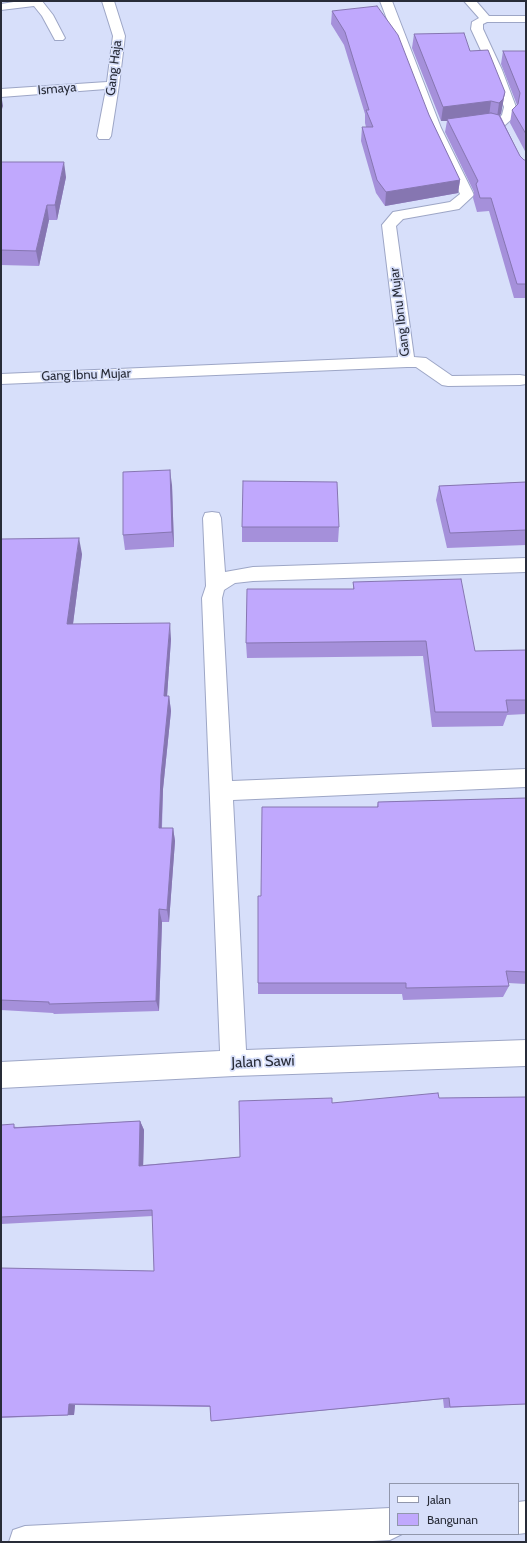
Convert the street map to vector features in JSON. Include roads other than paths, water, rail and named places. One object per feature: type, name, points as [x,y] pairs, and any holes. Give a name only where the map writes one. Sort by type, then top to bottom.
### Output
[{"type":"street","name":"Gang Haja","points":[[104,136],[113,85],[119,36],[108,1]]},
{"type":"street","name":"Gang Ibnu Mujar","points":[[1,379],[407,362],[389,226],[398,215],[454,206],[467,195],[435,128],[386,1]]},
{"type":"street","points":[[470,1],[486,19]]},
{"type":"street","points":[[1,7],[37,2],[47,15],[59,38]]},
{"type":"street","points":[[498,125],[508,117],[510,107],[496,70],[477,29],[478,22],[486,19],[526,19]]},
{"type":"street","name":"Ismaya","points":[[1,93],[113,85]]},
{"type":"street","points":[[435,128],[451,126]]},
{"type":"street","points":[[407,362],[420,362],[448,381],[520,380]]},
{"type":"street","points":[[212,518],[216,586],[212,598],[234,1063]]},
{"type":"street","points":[[216,586],[230,577],[253,574],[526,565]]},
{"type":"street","points":[[221,791],[526,778]]},
{"type":"street","name":"Jalan Sawi","points":[[1,1075],[234,1063],[526,1053]]},
{"type":"street","points":[[25,1542],[389,1524]]}]
